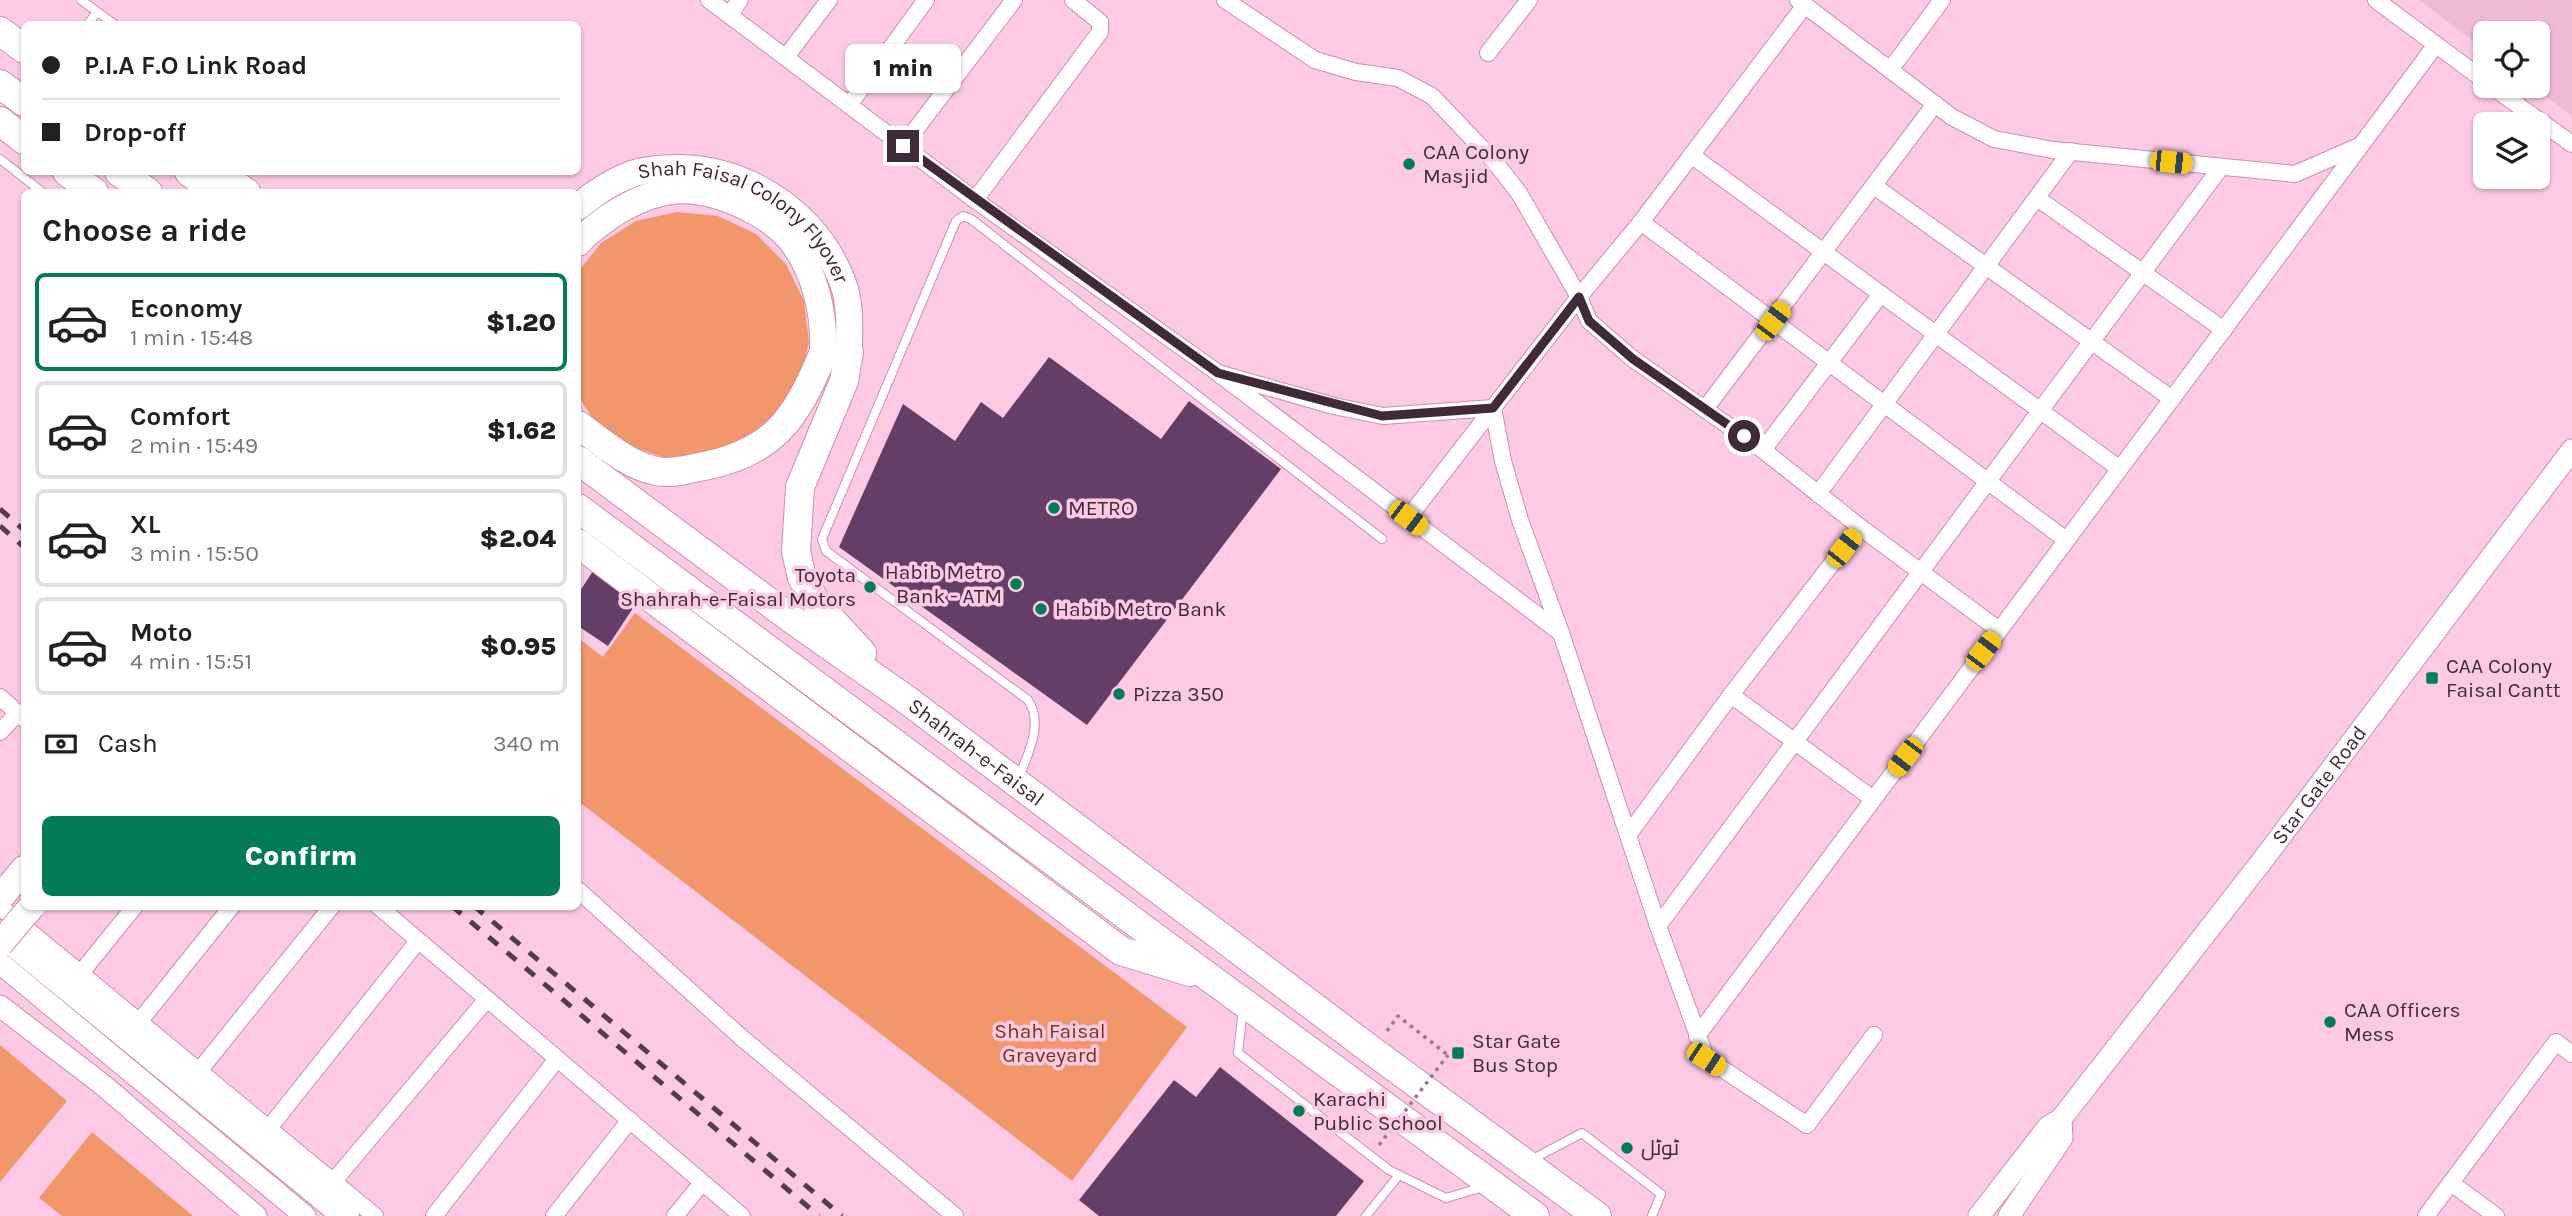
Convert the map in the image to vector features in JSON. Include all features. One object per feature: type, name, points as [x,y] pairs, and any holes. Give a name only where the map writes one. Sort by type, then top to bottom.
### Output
[{"type":"highway","points":[[0,31],[21,47]]},
{"type":"highway","points":[[0,84],[21,100]]},
{"type":"highway","points":[[0,121],[21,138]]},
{"type":"highway","points":[[70,175],[90,189]]},
{"type":"highway","points":[[123,175],[144,189]]},
{"type":"highway","points":[[193,175],[213,189]]},
{"type":"highway","points":[[220,175],[241,189]]},
{"type":"highway","points":[[581,427],[631,463],[658,472],[725,463],[760,446],[783,428],[836,353]]},
{"type":"highway","points":[[836,353],[844,381],[800,486],[796,551],[802,578],[817,604],[907,700]]},
{"type":"highway","name":"Shahrah-e-Faisal","points":[[581,462],[782,612],[907,700],[1371,1051],[1597,1216]]},
{"type":"highway","name":"Shahrah-e-Faisal","points":[[581,510],[1243,1003],[1535,1216]]},
{"type":"highway","points":[[581,545],[1121,951],[1210,978]]},
{"type":"main road","name":"Shah Faisal Colony Flyover","points":[[581,205],[603,189],[634,173],[666,168],[695,168],[727,175],[759,188],[786,205],[811,228],[844,284],[850,315],[836,353]]},
{"type":"main road","name":"Shah Faisal Colony Flyover","points":[[581,239],[587,232],[635,200],[660,192],[691,189],[726,197],[762,215],[789,238],[816,289],[824,334],[836,353]]},
{"type":"main road","points":[[0,898],[21,873]]},
{"type":"main road","points":[[29,910],[2,948],[346,1216]]},
{"type":"street","points":[[709,0],[975,200],[1218,373],[1561,633]]},
{"type":"street","points":[[729,15],[740,0]]},
{"type":"street","points":[[786,57],[829,0]]},
{"type":"street","points":[[849,105],[926,0]]},
{"type":"street","points":[[903,146],[1014,0]]},
{"type":"street","points":[[975,200],[1100,32],[1100,22],[1073,0]]},
{"type":"street","points":[[1225,0],[1315,60],[1356,72],[1398,78],[1432,96],[1494,160],[1519,193],[1579,297],[1589,321],[1633,359],[1763,450],[1860,527],[1998,630]]},
{"type":"street","points":[[1488,53],[1529,0]]},
{"type":"street","points":[[1890,70],[1942,0]]},
{"type":"street","points":[[1408,518],[1579,297],[1641,222],[1801,2],[1952,117],[1994,139],[2071,151],[2295,174],[2360,145]]},
{"type":"street","points":[[2383,2],[2435,46],[2473,73]]},
{"type":"street","points":[[1697,1036],[2435,46]]},
{"type":"street","points":[[2508,98],[2572,144]]},
{"type":"street","points":[[1705,409],[1935,104]]},
{"type":"street","points":[[1818,494],[2071,151]]},
{"type":"street","points":[[1691,155],[2120,469]]},
{"type":"street","points":[[1658,926],[2221,167]]},
{"type":"street","points":[[1874,186],[2172,399]]},
{"type":"street","points":[[2037,198],[2224,330]]},
{"type":"street","points":[[1641,222],[2066,540]]},
{"type":"street","points":[[1763,450],[1881,294]]},
{"type":"street","points":[[1218,373],[1382,416],[1493,408]]},
{"type":"street","points":[[1493,408],[1503,461],[1520,520],[1706,1059],[1807,1125],[1874,1035]]},
{"type":"street","name":"Star Gate Road","points":[[1979,1216],[2048,1127],[2061,1119],[2262,861],[2572,450]]},
{"type":"street","points":[[1628,835],[1860,527]]},
{"type":"street","points":[[1731,695],[1873,799]]},
{"type":"street","points":[[0,697],[21,716],[0,732]]},
{"type":"street","points":[[581,893],[742,1038],[955,1216]]},
{"type":"street","points":[[0,907],[375,1216]]},
{"type":"street","points":[[80,974],[132,910]]},
{"type":"street","points":[[139,1022],[229,910]]},
{"type":"street","points":[[199,1071],[329,910]]},
{"type":"street","points":[[383,910],[742,1216]]},
{"type":"street","points":[[269,1128],[418,941]]},
{"type":"street","points":[[2,948],[305,1216]]},
{"type":"street","points":[[333,1182],[487,999]]},
{"type":"street","points":[[0,1006],[103,1085],[256,1216]]},
{"type":"street","points":[[2426,1216],[2556,1042],[2572,1054]]},
{"type":"street","points":[[434,1216],[556,1059]]},
{"type":"street","name":"Star Gate Road","points":[[2009,1216],[2062,1138],[2061,1119]]},
{"type":"street","points":[[554,1216],[629,1120]]},
{"type":"street","points":[[675,1216],[702,1182]]},
{"type":"street","points":[[2451,1183],[2496,1216]]},
{"type":"lane","points":[[81,0],[110,21]]},
{"type":"lane","points":[[90,21],[97,12]]},
{"type":"lane","points":[[0,159],[38,189]]},
{"type":"lane","points":[[1017,783],[1030,749],[1036,720],[1034,708],[1028,700],[826,551],[822,545],[822,539],[956,220],[963,216],[971,219],[1382,539]]},
{"type":"lane","points":[[1243,1003],[1238,1053],[1389,1170],[1446,1198],[1490,1184]]},
{"type":"lane","points":[[1525,1163],[1582,1133],[1661,1194],[1652,1216]]},
{"type":"lane","points":[[1366,1216],[1399,1175]]},
{"type":"path","points":[[1379,1145],[1448,1055],[1398,1016]]},
{"type":"shaded area","points":[[2419,0],[2572,0],[2572,116],[2548,98],[2550,21],[2473,21],[2473,41]]},
{"type":"green space","points":[[677,212],[718,216],[756,234],[786,264],[804,301],[809,342],[800,383],[778,418],[746,444],[707,458],[665,458],[627,445],[595,422],[581,401],[581,268],[601,243],[636,221]]},
{"type":"green space","name":"Shah Faisal Graveyard","points":[[635,613],[1187,1027],[1072,1181],[581,803],[581,640],[603,657]]},
{"type":"green space","points":[[0,1045],[67,1101],[0,1182]]},
{"type":"green space","points":[[92,1132],[193,1216],[62,1216],[39,1198]]},
{"type":"building","name":"METRO","points":[[1049,357],[1161,439],[1189,401],[1281,469],[1087,725],[839,547],[903,404],[955,441],[981,402],[1003,418]]},
{"type":"building","points":[[593,571],[637,602],[608,646],[581,628],[581,589]]},
{"type":"building","name":"Karachi Public School","points":[[1220,1067],[1364,1181],[1336,1216],[1099,1216],[1079,1200],[1174,1080],[1196,1097]]},
{"type":"railway","points":[[0,509],[21,527]]},
{"type":"railway","points":[[0,526],[21,544]]},
{"type":"railway","points":[[457,910],[819,1216]]},
{"type":"railway","points":[[479,910],[842,1216]]},
{"type":"place","name":"CAA Colony Masjid","points":[[1409,164]]},
{"type":"place","name":"METRO","points":[[1054,508]]},
{"type":"place","name":"Habib Metro Bank - ATM","points":[[1016,584]]},
{"type":"place","name":"Toyota Shahrah-e-Faisal Motors","points":[[870,587]]},
{"type":"place","name":"Habib Metro Bank","points":[[1041,609]]},
{"type":"place","name":"CAA Colony Faisal Cantt","points":[[2432,678]]},
{"type":"place","name":"Pizza 350","points":[[1119,694]]},
{"type":"place","name":"CAA Officers Mess","points":[[2330,1022]]},
{"type":"place","name":"Star Gate Bus Stop","points":[[1458,1053]]},
{"type":"place","name":"Karachi Public School","points":[[1299,1111]]},
{"type":"place","name":"ٹوٹل","points":[[1627,1148]]},
{"type":"route","points":[[903,146],[1218,373],[1334,406],[1382,416],[1493,408],[1579,297],[1589,321],[1633,359],[1744,436]]}]
